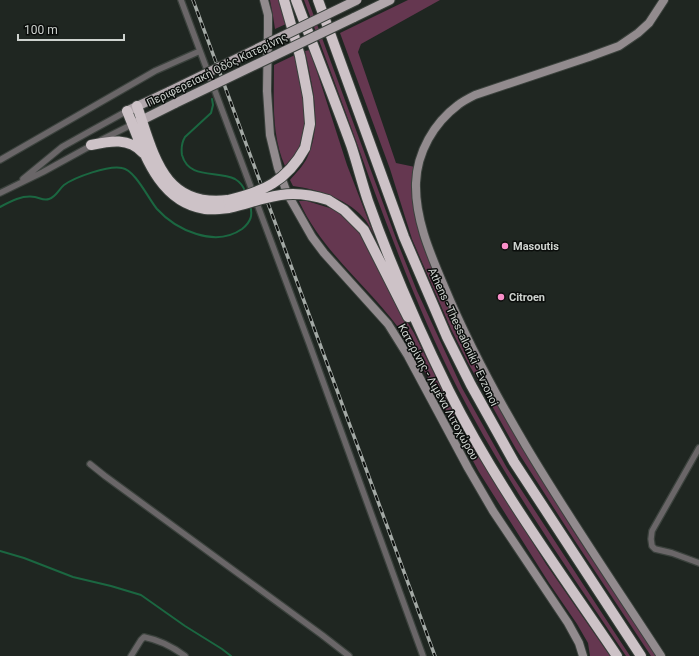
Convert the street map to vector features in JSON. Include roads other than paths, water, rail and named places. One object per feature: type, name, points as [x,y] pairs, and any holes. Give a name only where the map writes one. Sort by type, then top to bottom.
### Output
[{"type":"highway","points":[[127,111],[137,122],[152,149],[161,170],[175,188],[186,195],[206,201],[229,204],[275,183],[292,168],[305,148],[310,124],[308,97],[300,56],[284,0]]},
{"type":"highway","points":[[296,0],[352,147],[368,200],[385,246],[428,347],[453,399],[496,475],[617,656]]},
{"type":"highway","name":"Athens - Thessaloniki - Evzonoi","points":[[318,0],[404,237],[447,337],[471,385],[514,462],[641,656]]},
{"type":"highway","points":[[326,0],[334,43]]},
{"type":"highway","points":[[137,106],[137,122],[148,161]]},
{"type":"highway","points":[[92,145],[113,141],[121,141],[132,144],[139,148],[155,174],[171,194],[183,202],[205,209],[274,195],[302,194],[328,200],[344,210],[364,230],[413,326],[428,347]]},
{"type":"main road","name":"Περιφερειακή Οδός Κατερίνης","points":[[127,111],[357,0]]},
{"type":"main road","name":"Περιφερειακή Οδός Κατερίνης","points":[[137,122],[390,0]]},
{"type":"street","points":[[181,0],[309,342],[422,656]]},
{"type":"street","name":"Κατερίνης - Λιμένα Λιτοχώρου","points":[[264,0],[268,28],[270,135],[278,168],[287,193],[312,237],[324,253],[388,324],[404,349],[471,474],[493,511],[568,622],[579,643],[583,656]]},
{"type":"street","points":[[661,656],[584,540],[532,455],[474,351],[449,297],[423,232],[418,212],[416,182],[420,160],[429,137],[436,126],[458,104],[474,95],[619,46],[638,34],[649,23],[664,0]]},
{"type":"street","points":[[0,160],[155,72],[200,51]]},
{"type":"street","points":[[0,193],[10,188],[29,174],[62,147],[127,111]]},
{"type":"street","name":"Περιφερειακή Οδός Κατερίνης","points":[[10,188],[137,122]]},
{"type":"street","points":[[699,448],[659,516],[652,531],[651,539],[652,546],[655,549],[672,553],[699,563]]},
{"type":"street","points":[[90,464],[349,656]]},
{"type":"street","points":[[131,656],[144,637],[151,638],[174,648],[185,656]]},
{"type":"waterway","points":[[212,99],[213,105],[211,113],[185,137],[182,145],[182,155],[186,163],[191,168],[204,173],[228,176],[238,181],[245,191]]},
{"type":"waterway","points":[[0,207],[12,201],[26,197],[35,197],[45,200],[49,199],[54,197],[64,185],[69,182],[92,172],[109,168],[122,168],[127,170],[141,185],[157,209],[165,217],[174,224],[196,234],[208,237],[220,237],[242,229],[250,218],[250,205]]},
{"type":"waterway","points":[[0,551],[24,558],[73,577],[141,595],[231,656]]},
{"type":"railway","points":[[193,0],[435,656]]},
{"type":"place","name":"Masoutis","points":[[505,246]]},
{"type":"place","name":"Citroen","points":[[501,297]]}]
